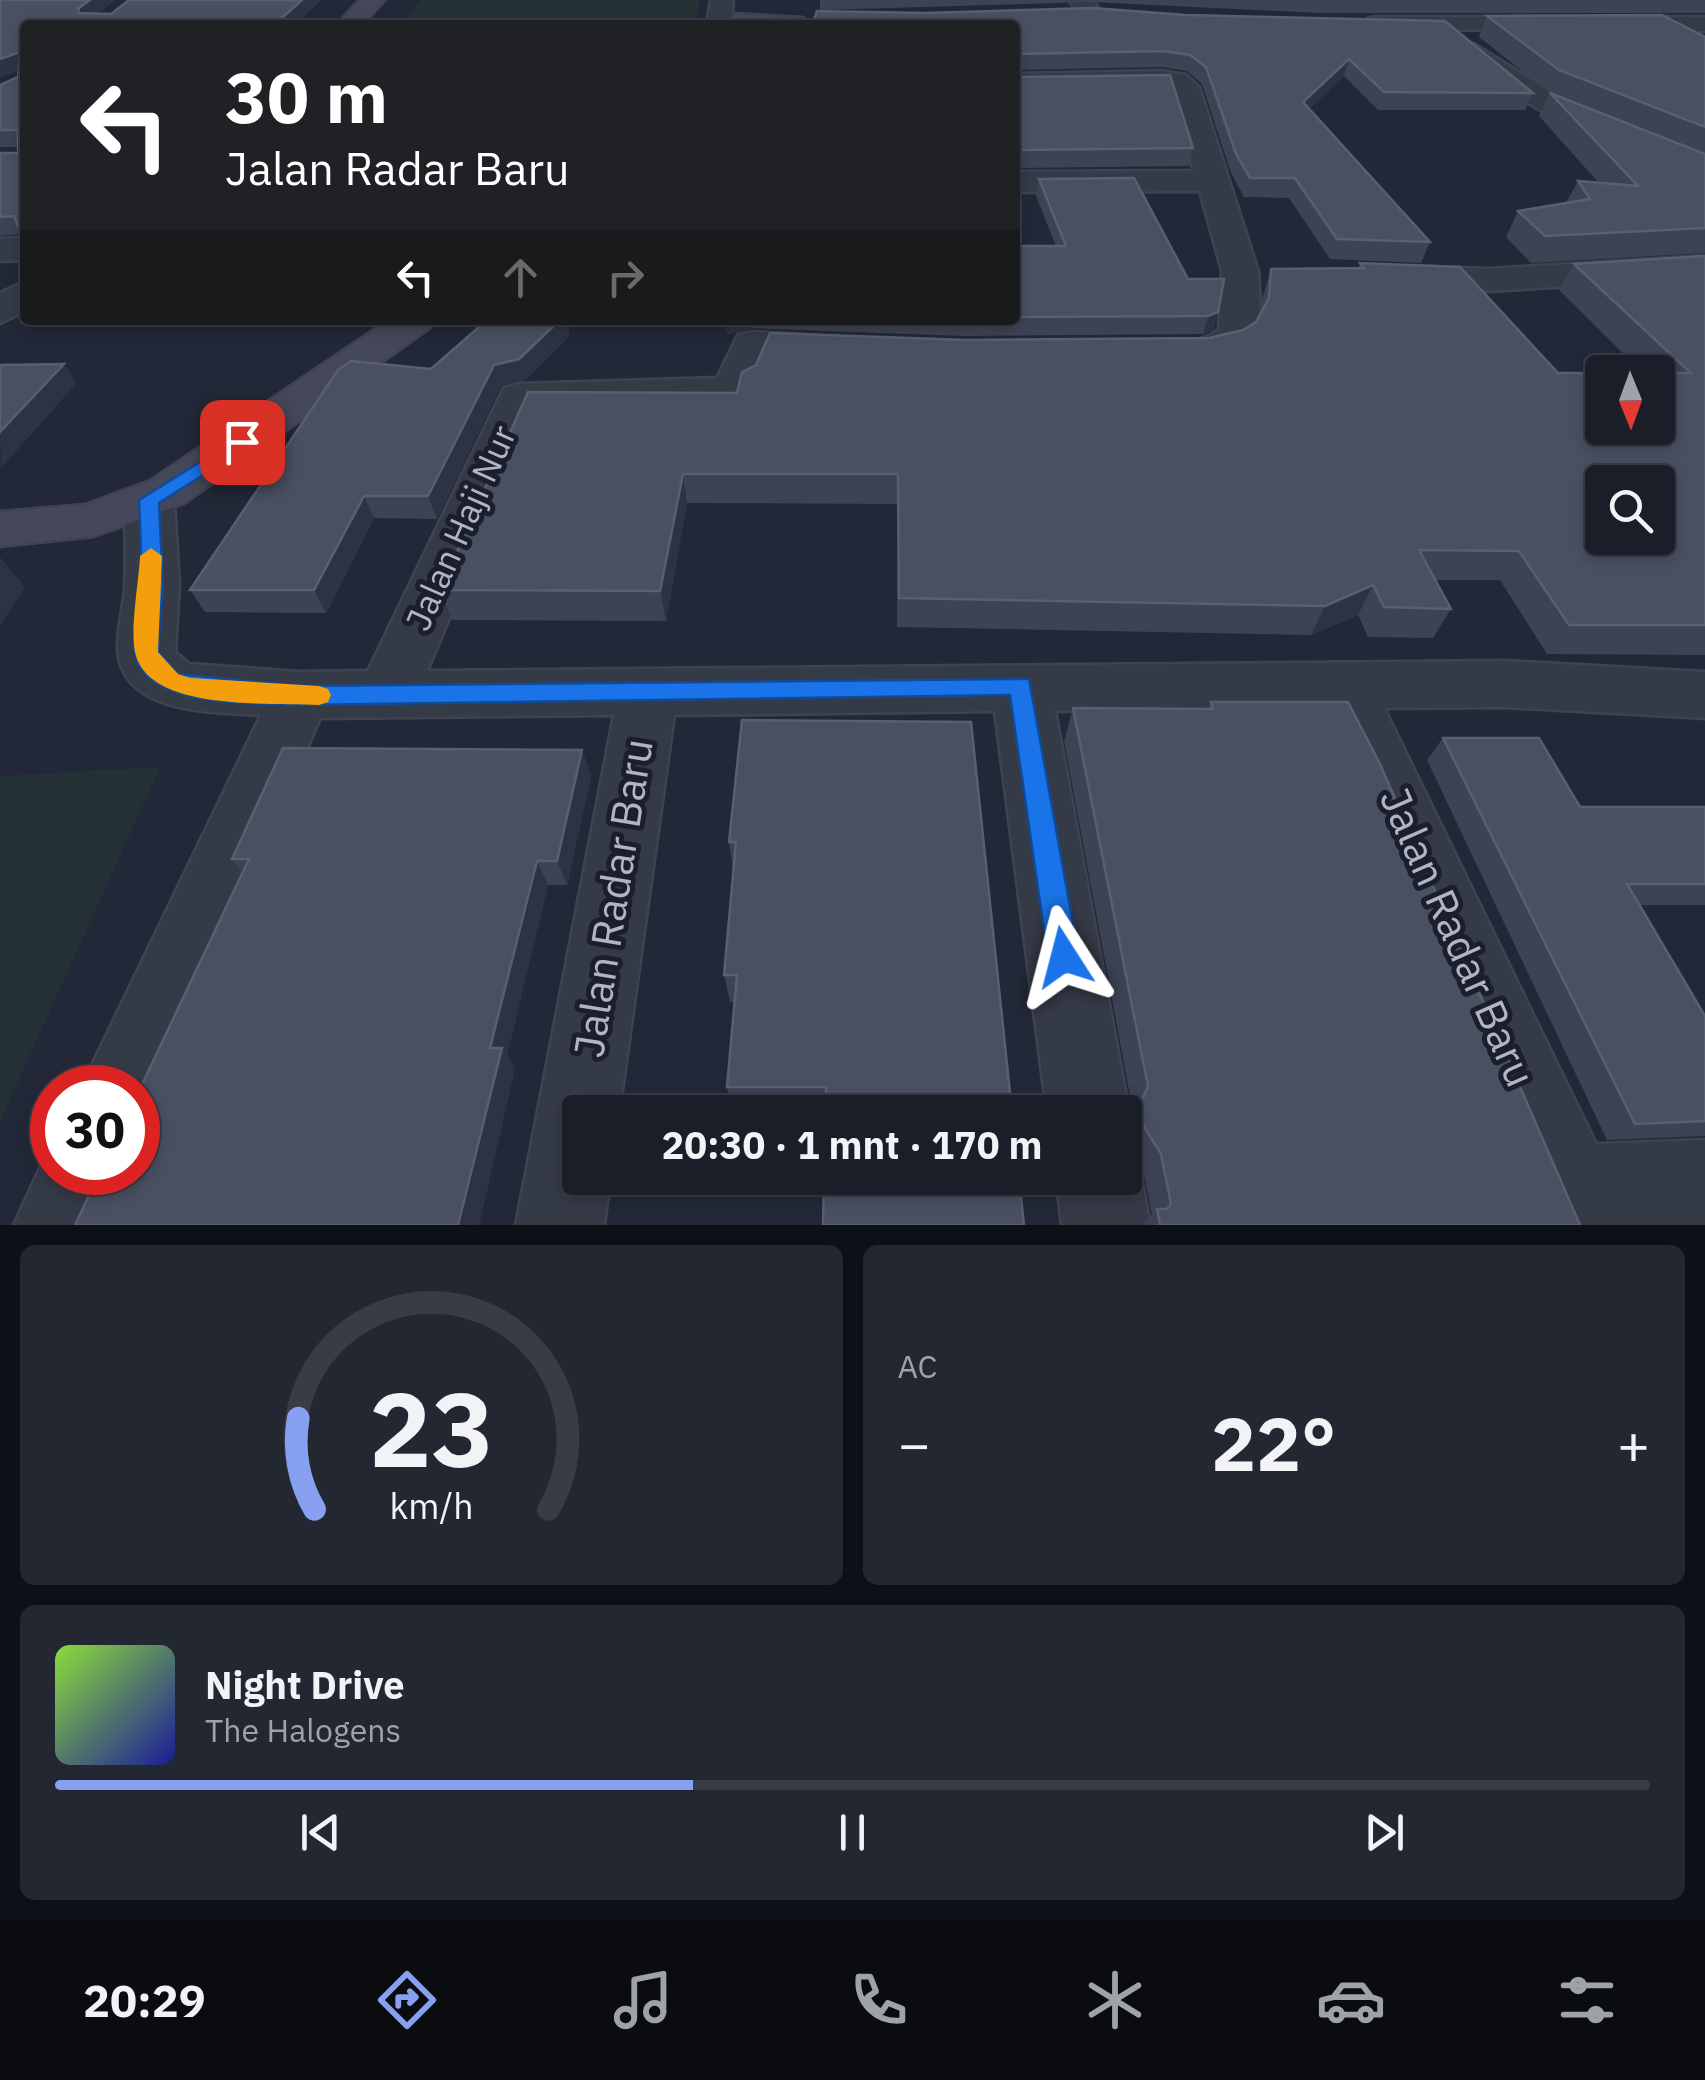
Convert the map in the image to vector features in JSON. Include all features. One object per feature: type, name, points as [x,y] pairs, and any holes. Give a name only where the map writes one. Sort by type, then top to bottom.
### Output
[{"type":"main road","points":[[354,20],[373,0]]},
{"type":"main road","points":[[729,15],[767,20]]},
{"type":"main road","points":[[0,529],[67,526],[149,500],[213,462],[408,325]]},
{"type":"street","points":[[1543,0],[1562,26]]},
{"type":"street","points":[[1050,14],[1094,9]]},
{"type":"street","points":[[1353,24],[1705,24]]},
{"type":"street","points":[[1446,26],[1501,75],[1537,100],[1705,171]]},
{"type":"street","points":[[1020,82],[1177,81],[1185,87],[1211,181],[1259,272],[1238,332],[1226,345],[1197,352],[1125,353]]},
{"type":"street","points":[[1020,182],[1211,181]]},
{"type":"street","points":[[1356,276],[1488,280],[1705,268]]},
{"type":"street","name":"Jalan Haji Nur","points":[[387,695],[518,397],[726,392],[740,383],[752,344],[882,349]]},
{"type":"street","name":"Jalan Radar Baru","points":[[149,500],[152,585],[146,652],[153,667],[169,680],[190,687],[300,695],[387,695],[1504,684],[1704,696]]},
{"type":"street","name":"Jalan Radar Baru","points":[[1344,685],[1580,1206],[1705,1183]]},
{"type":"street","points":[[1020,686],[1085,1095]]},
{"type":"street","name":"Jalan Radar Baru","points":[[560,1225],[648,690]]},
{"type":"street","points":[[131,1065],[300,695]]},
{"type":"street","points":[[58,1225],[72,1195]]},
{"type":"street","points":[[1101,1195],[1106,1225]]},
{"type":"shaded area","points":[[421,0],[700,0],[696,20],[404,20]]},
{"type":"shaded area","points":[[160,767],[0,1121],[0,776]]},
{"type":"building","points":[[0,0],[90,0],[78,13],[111,14],[129,0],[302,0],[280,20],[20,20],[20,52],[0,59]]},
{"type":"building","points":[[1092,8],[1186,15],[1445,21],[1533,93],[1384,92],[1349,59],[1303,102],[1430,242],[1337,239],[1295,178],[1250,178],[1236,154],[1206,67],[1190,55],[1164,51],[1020,54],[1020,20],[814,20],[817,11],[926,13]]},
{"type":"building","points":[[1662,15],[1705,37],[1705,127],[1559,70],[1487,16]]},
{"type":"building","points":[[20,52],[18,226],[14,216],[0,217],[0,153],[18,153],[18,130],[0,130],[0,85],[18,77]]},
{"type":"building","points":[[1170,75],[1193,148],[1020,150],[1020,77]]},
{"type":"building","points":[[1550,93],[1705,154],[1705,228],[1545,236],[1518,211],[1590,199],[1578,181],[1638,186]]},
{"type":"building","points":[[1134,178],[1188,279],[1224,279],[1218,312],[1208,316],[1020,317],[1020,246],[1066,246],[1039,179]]},
{"type":"building","points":[[1705,256],[1705,625],[1569,625],[1519,551],[1419,550],[1451,609],[1384,607],[1373,585],[1325,606],[899,598],[898,474],[683,474],[660,591],[440,590],[528,392],[737,393],[742,372],[756,365],[770,333],[966,340],[1209,338],[1243,330],[1256,322],[1269,298],[1271,269],[1364,268],[1360,263],[1460,267],[1558,373],[1585,373],[1585,445],[1675,445],[1675,373],[1691,373],[1574,264]]},
{"type":"building","points":[[481,325],[555,325],[519,359],[494,365],[428,496],[364,496],[314,590],[190,590],[338,370],[351,361],[431,369]]},
{"type":"building","points":[[64,364],[0,432],[0,365]]},
{"type":"building","points":[[1211,702],[1348,702],[1380,764],[1580,1225],[1160,1225],[1157,1209],[1167,1209],[1171,1204],[1161,1154],[1142,1123],[1142,1098],[1148,1086],[1073,708],[1213,709]]},
{"type":"building","points":[[742,720],[971,722],[1010,1095],[826,1095],[826,1087],[727,1087],[737,975],[724,975],[736,842],[729,842]]},
{"type":"building","points":[[1443,738],[1539,738],[1580,807],[1705,807],[1705,884],[1627,884],[1705,1016],[1705,1121],[1635,1124]]},
{"type":"building","points":[[283,748],[582,750],[557,861],[537,861],[490,1048],[502,1048],[458,1225],[75,1225],[89,1195],[160,1195],[160,1065],[151,1065],[249,859],[232,859]]},
{"type":"building","points":[[824,1195],[1021,1195],[1024,1225],[823,1225]]},
{"type":"slow traffic","points":[[151,556],[146,652],[153,667],[169,680],[190,687],[319,695]]},
{"type":"route","points":[[242,442],[187,480],[149,500],[152,585],[146,652],[153,667],[169,680],[190,687],[300,695],[1020,686],[1064,957]]}]
